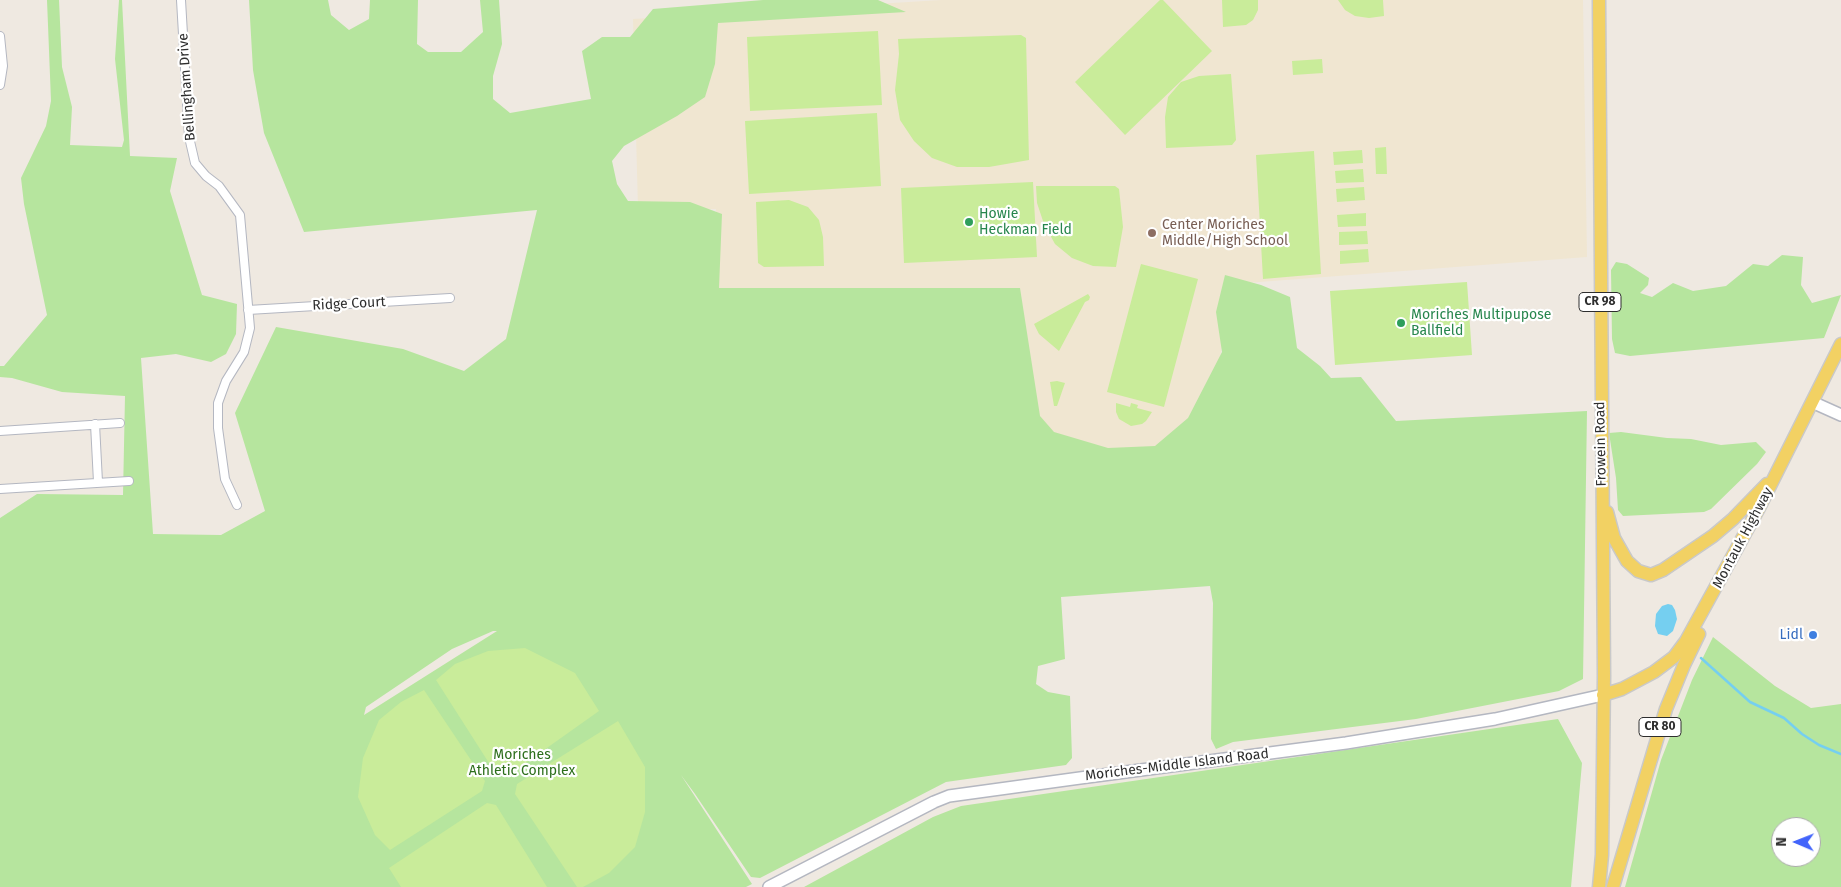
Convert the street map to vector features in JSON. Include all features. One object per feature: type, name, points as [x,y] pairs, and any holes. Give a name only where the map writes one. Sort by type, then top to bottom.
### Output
[{"type":"main road","name":"Frowein Road","points":[[1599,0],[1603,695],[1602,856],[1599,887]]},
{"type":"main road","name":"Montauk Highway","points":[[1603,695],[1622,689],[1659,669],[1674,657],[1694,629],[1776,475],[1841,344]]},
{"type":"main road","points":[[1812,402],[1841,415]]},
{"type":"main road","points":[[1602,491],[1612,532],[1620,550],[1634,568],[1642,573],[1651,575],[1663,570],[1718,532],[1776,475]]},
{"type":"main road","name":"CR 80","points":[[1613,887],[1666,709],[1684,665],[1709,614],[1724,574]]},
{"type":"main road","name":"Moriches-Middle Island Road","points":[[769,887],[949,796],[1355,742],[1488,720],[1603,695]]},
{"type":"street","name":"Bellingham Drive","points":[[181,0],[189,137],[196,163],[206,176],[219,186],[240,215],[250,328],[244,352],[226,382],[218,403],[218,428],[225,479],[237,505]]},
{"type":"street","points":[[0,36],[2,66],[0,85]]},
{"type":"street","name":"Ridge Court","points":[[248,310],[450,298]]},
{"type":"street","points":[[0,431],[120,423]]},
{"type":"street","points":[[95,424],[98,482]]},
{"type":"street","points":[[0,489],[130,481]]},
{"type":"shaded area","name":"Center Moriches Middle/High School","points":[[941,0],[1583,0],[1587,257],[1233,284],[1204,448],[1031,456],[719,300],[716,209],[638,209],[633,19]]},
{"type":"green space","name":"Moriches Athletic Complex","points":[[47,0],[59,0],[62,67],[72,107],[70,145],[122,147],[124,140],[115,59],[119,0],[122,0],[130,156],[177,158],[170,191],[202,295],[237,304],[236,334],[226,354],[211,362],[176,354],[141,358],[153,534],[221,535],[265,511],[235,413],[276,327],[403,349],[464,371],[506,339],[537,210],[304,232],[264,133],[253,70],[249,0],[328,0],[331,15],[349,30],[369,19],[370,0],[418,0],[417,44],[428,52],[461,52],[483,32],[480,0],[499,0],[502,44],[493,76],[493,99],[510,113],[591,99],[582,51],[602,37],[630,37],[653,9],[763,0],[878,0],[906,12],[718,23],[715,64],[705,97],[677,116],[624,146],[612,161],[617,184],[628,201],[690,202],[722,214],[719,288],[1020,288],[1040,416],[1054,432],[1108,448],[1155,446],[1188,418],[1222,352],[1216,312],[1225,275],[1261,285],[1290,297],[1297,348],[1320,366],[1331,378],[1361,377],[1396,421],[1587,411],[1583,679],[1559,691],[1416,719],[1233,742],[1216,749],[1211,739],[1213,603],[1210,586],[1061,597],[1065,659],[1038,666],[1036,684],[1048,692],[1070,696],[1072,758],[1066,765],[946,782],[760,878],[751,877],[681,775],[752,884],[746,887],[0,887],[0,518],[37,494],[123,495],[125,396],[62,392],[12,378],[0,377],[0,366],[4,366],[47,315],[24,204],[21,178],[46,126],[51,101]],"holes":[[[497,631],[364,715],[366,707],[452,649]]]},
{"type":"green space","points":[[1160,0],[1163,0],[1212,51],[1125,135],[1075,82]]},
{"type":"green space","points":[[1222,0],[1258,0],[1258,10],[1253,20],[1246,25],[1223,27]]},
{"type":"green space","points":[[1338,0],[1383,0],[1384,16],[1369,18],[1355,16],[1345,10]]},
{"type":"green space","points":[[878,31],[882,105],[750,111],[747,37]]},
{"type":"green space","points":[[1021,35],[1026,38],[1029,160],[989,167],[957,167],[932,158],[914,141],[900,120],[895,90],[899,54],[898,39]]},
{"type":"green space","points":[[1322,59],[1323,73],[1293,75],[1292,61]]},
{"type":"green space","points":[[1231,74],[1236,140],[1232,145],[1166,148],[1165,117],[1168,97],[1181,82],[1199,76]]},
{"type":"green space","points":[[877,113],[881,186],[749,194],[745,121]]},
{"type":"green space","points":[[1386,147],[1387,174],[1376,174],[1375,148]]},
{"type":"green space","points":[[1362,150],[1363,163],[1334,165],[1333,152]]},
{"type":"green space","points":[[1314,151],[1321,274],[1263,279],[1256,155]]},
{"type":"green space","points":[[1363,169],[1364,182],[1336,183],[1335,171]]},
{"type":"green space","name":"Howie Heckman Field","points":[[1033,182],[1037,257],[904,263],[901,188]]},
{"type":"green space","points":[[1036,186],[1115,186],[1119,189],[1123,227],[1116,267],[1093,266],[1072,258],[1055,244],[1044,224],[1037,203]]},
{"type":"green space","points":[[1364,187],[1365,200],[1337,202],[1336,189]]},
{"type":"green space","points":[[789,200],[808,207],[819,220],[823,237],[824,266],[764,267],[758,263],[756,202]]},
{"type":"green space","points":[[1366,213],[1366,226],[1338,227],[1337,215]]},
{"type":"green space","points":[[1367,231],[1368,244],[1339,245],[1339,232]]},
{"type":"green space","points":[[1368,249],[1369,262],[1340,264],[1340,251]]},
{"type":"green space","points":[[1782,255],[1803,257],[1801,285],[1812,303],[1841,295],[1824,338],[1630,356],[1615,353],[1612,339],[1611,270],[1616,262],[1627,264],[1649,278],[1648,285],[1640,293],[1652,297],[1673,283],[1693,291],[1726,286],[1753,264],[1768,266]]},
{"type":"green space","points":[[1141,264],[1198,279],[1164,407],[1107,392]]},
{"type":"green space","name":"Moriches Multipupose Ballfield","points":[[1467,282],[1472,355],[1335,365],[1330,291]]},
{"type":"green space","points":[[1088,294],[1089,300],[1085,302],[1059,351],[1039,334],[1034,324]]},
{"type":"green space","points":[[1050,382],[1065,383],[1057,406],[1054,406]]},
{"type":"green space","points":[[1116,403],[1130,407],[1131,403],[1138,405],[1137,408],[1152,412],[1142,424],[1131,426],[1119,419],[1116,412]]},
{"type":"green space","points":[[1621,432],[1691,439],[1721,445],[1756,442],[1766,452],[1757,464],[1711,509],[1704,512],[1623,516],[1618,510],[1616,478],[1609,433]]},
{"type":"green space","points":[[1713,637],[1775,686],[1811,708],[1841,704],[1841,887],[1625,887],[1661,760],[1692,680]]},
{"type":"green space","name":"Moriches Athletic Complex","points":[[525,648],[575,673],[599,711],[506,777],[496,774],[436,680],[455,664],[488,651]]},
{"type":"green space","points":[[424,690],[485,781],[482,791],[390,850],[375,835],[358,797],[363,758],[379,720],[401,702]]},
{"type":"green space","points":[[1558,719],[1582,763],[1571,887],[804,887],[933,817],[961,806]]},
{"type":"green space","points":[[618,721],[645,767],[645,812],[635,847],[609,873],[583,887],[577,887],[515,794],[517,784]]},
{"type":"green space","points":[[487,803],[496,805],[547,887],[401,887],[389,868]]},
{"type":"water","points":[[1672,605],[1675,610],[1677,619],[1673,631],[1667,636],[1658,634],[1655,626],[1656,614],[1662,606]]},
{"type":"waterway","points":[[1701,658],[1750,702],[1784,718],[1802,734],[1819,745],[1841,754]]},
{"type":"place","name":"Howie Heckman Field","points":[[969,222]]},
{"type":"place","name":"Center Moriches Middle/High School","points":[[1152,233]]},
{"type":"place","name":"Moriches Multipupose Ballfield","points":[[1401,323]]},
{"type":"place","name":"Lidl","points":[[1813,635]]}]
